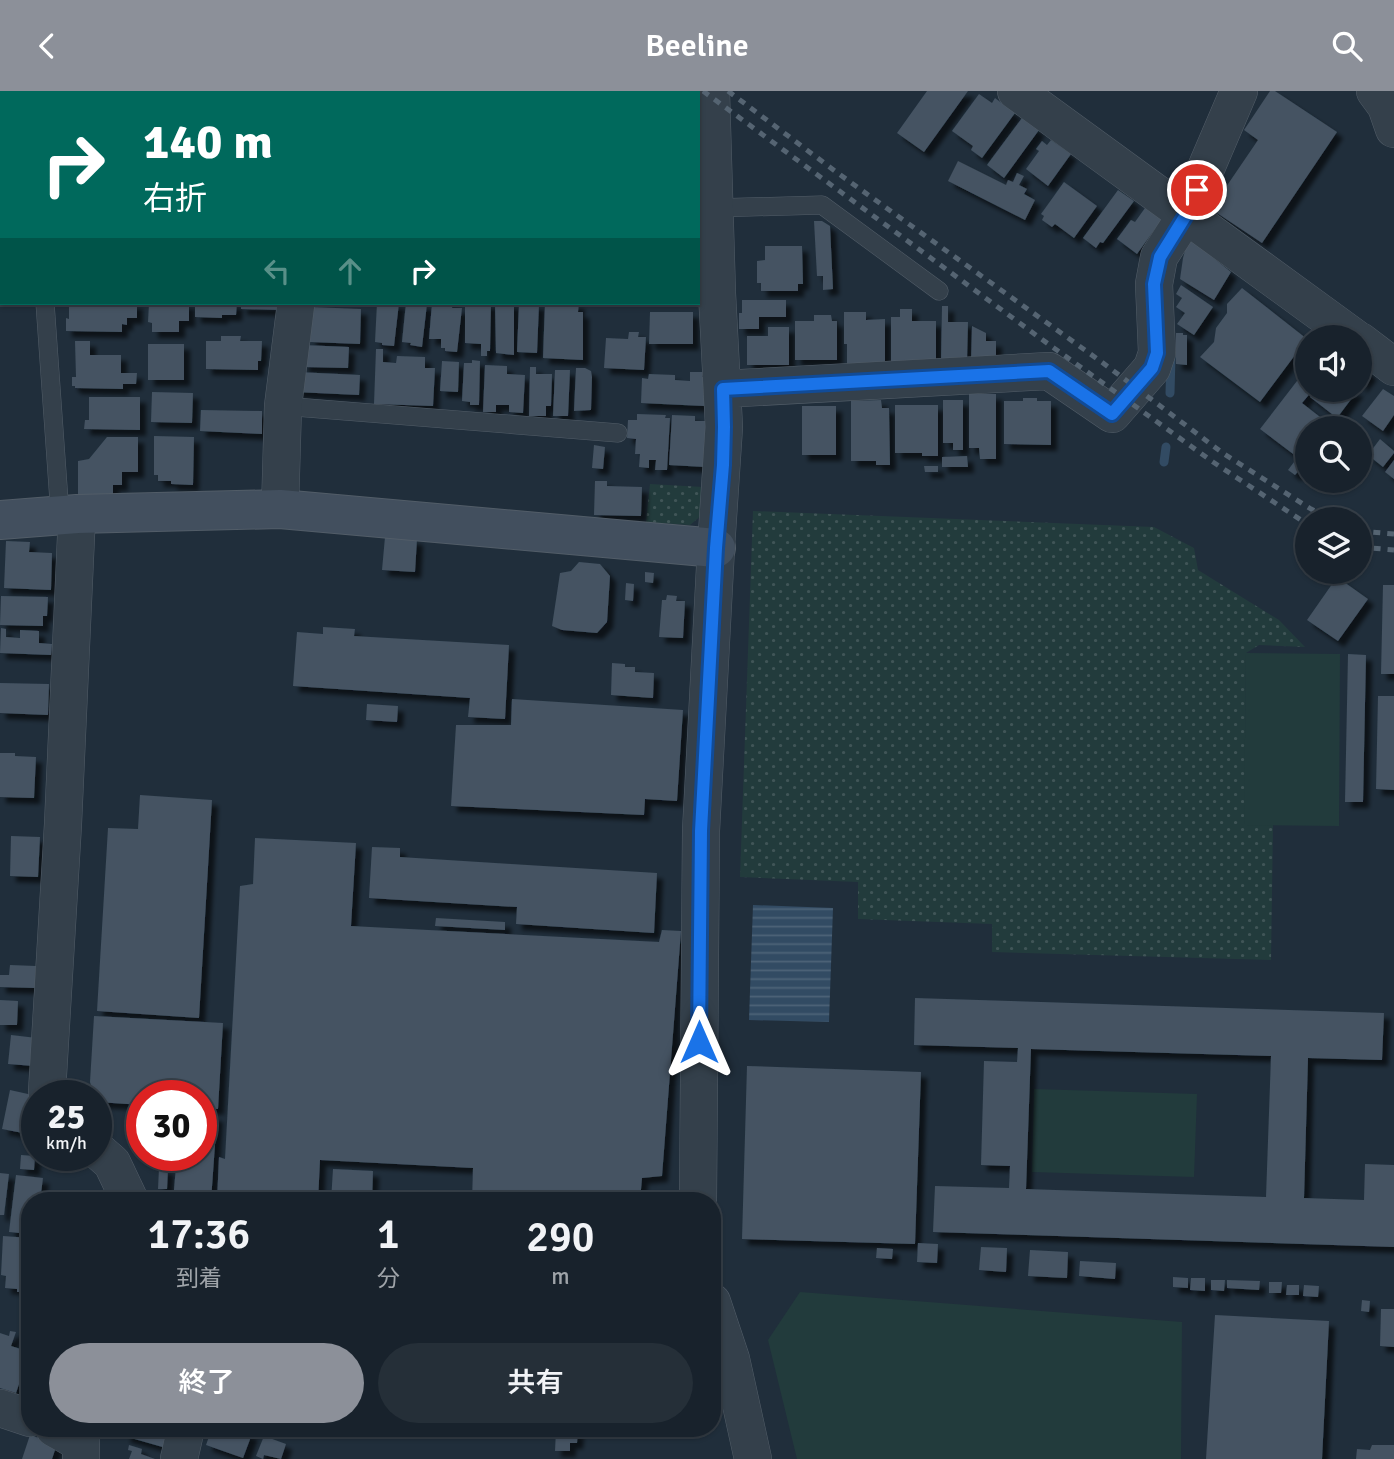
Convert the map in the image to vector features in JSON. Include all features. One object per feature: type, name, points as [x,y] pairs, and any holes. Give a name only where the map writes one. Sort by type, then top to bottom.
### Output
[{"type":"street","points":[[698,1192],[701,831],[724,439],[723,389],[708,294],[714,208],[705,157],[711,91]]},
{"type":"street","points":[[1016,91],[1337,325]]},
{"type":"street","points":[[723,389],[1049,371],[1112,414],[1152,368],[1157,353],[1154,284],[1160,257],[1186,215],[1240,91]]},
{"type":"street","points":[[1375,91],[1386,106],[1394,129]]},
{"type":"street","points":[[280,509],[283,406],[296,305]]},
{"type":"street","points":[[1372,350],[1394,367]]},
{"type":"street","points":[[0,520],[69,515],[280,509],[716,548]]},
{"type":"street","points":[[48,1080],[63,824],[69,515]]},
{"type":"street","points":[[112,1163],[126,1192]]},
{"type":"street","points":[[721,1329],[731,1359],[753,1459]]},
{"type":"street","points":[[0,1408],[21,1415]]},
{"type":"street","points":[[70,1437],[80,1443],[81,1459]]},
{"type":"street","points":[[179,1459],[184,1437]]},
{"type":"lane","points":[[714,208],[822,205],[939,291]]},
{"type":"lane","points":[[45,305],[69,515]]},
{"type":"lane","points":[[283,406],[618,433]]},
{"type":"green space","points":[[650,484],[703,487],[702,515],[690,525],[646,522]]},
{"type":"green space","points":[[753,511],[1154,527],[1194,548],[1198,570],[1279,620],[1305,647],[1259,645],[1246,653],[1245,825],[1273,825],[1271,960],[992,952],[992,924],[858,919],[858,882],[740,877]]},
{"type":"green space","points":[[1246,653],[1340,654],[1339,826],[1244,825]]},
{"type":"green space","points":[[1034,1089],[1197,1094],[1194,1177],[1032,1172]]},
{"type":"green space","points":[[800,1292],[1182,1322],[1181,1459],[797,1459],[768,1340]]},
{"type":"water","points":[[753,905],[833,908],[829,1022],[749,1020]]},
{"type":"building","points":[[927,91],[968,91],[924,152],[897,133]]},
{"type":"building","points":[[1270,91],[1275,91],[1337,132],[1262,243],[1211,209],[1258,140],[1244,130]]},
{"type":"building","points":[[979,94],[992,103],[995,98],[1015,113],[982,158],[971,150],[973,146],[952,131]]},
{"type":"building","points":[[1022,118],[1039,130],[1004,178],[987,165]]},
{"type":"building","points":[[1051,140],[1071,154],[1048,186],[1026,169],[1039,151],[1036,149],[1042,141],[1047,145]]},
{"type":"building","points":[[958,161],[1006,185],[1008,180],[1013,182],[1017,173],[1024,176],[1019,185],[1027,189],[1024,194],[1035,200],[1025,220],[948,181]]},
{"type":"building","points":[[1064,182],[1097,206],[1074,238],[1055,224],[1052,227],[1042,220],[1044,216],[1041,214]]},
{"type":"building","points":[[1118,190],[1134,201],[1103,243],[1100,242],[1096,248],[1083,238]]},
{"type":"building","points":[[1145,208],[1162,219],[1137,254],[1117,239],[1131,220],[1135,222]]},
{"type":"building","points":[[814,221],[822,221],[830,226],[833,289],[823,290],[823,276],[817,276]]},
{"type":"building","points":[[1191,240],[1231,272],[1214,300],[1180,279],[1186,247]]},
{"type":"building","points":[[765,246],[802,246],[803,284],[798,284],[798,291],[761,291],[761,283],[757,283],[757,261],[765,260]]},
{"type":"building","points":[[1181,285],[1213,307],[1194,335],[1177,324],[1185,313],[1176,307],[1182,298],[1176,294]]},
{"type":"building","points":[[1242,288],[1295,330],[1295,355],[1260,402],[1200,357],[1214,342],[1216,328],[1227,313],[1227,304]]},
{"type":"building","points":[[742,300],[786,300],[786,317],[759,317],[759,329],[739,329]]},
{"type":"building","points":[[69,305],[137,305],[137,318],[127,318],[127,325],[122,324],[122,332],[66,331],[66,318],[69,319]]},
{"type":"building","points":[[149,305],[189,305],[189,321],[179,321],[179,332],[152,332],[152,323],[148,322]]},
{"type":"building","points":[[195,305],[237,305],[236,315],[222,315],[222,318],[195,317]]},
{"type":"building","points":[[241,305],[282,305],[282,310],[241,309]]},
{"type":"building","points":[[377,305],[399,305],[394,346],[375,342]]},
{"type":"building","points":[[406,305],[427,305],[422,347],[402,342]]},
{"type":"building","points":[[432,305],[462,308],[457,352],[441,348],[441,339],[429,339]]},
{"type":"building","points":[[465,305],[491,305],[490,351],[487,351],[487,356],[481,356],[481,344],[465,343]]},
{"type":"building","points":[[495,305],[514,305],[514,355],[496,353]]},
{"type":"building","points":[[519,305],[539,305],[537,353],[517,352]]},
{"type":"building","points":[[545,305],[579,305],[578,312],[583,312],[583,360],[543,358]]},
{"type":"building","points":[[942,306],[948,306],[948,322],[968,322],[967,361],[941,361]]},
{"type":"building","points":[[311,307],[361,309],[360,344],[310,342]]},
{"type":"building","points":[[900,309],[912,309],[912,321],[936,321],[936,361],[891,366],[891,317],[900,317]]},
{"type":"building","points":[[650,312],[693,312],[693,344],[649,344]]},
{"type":"building","points":[[844,312],[866,312],[866,320],[885,319],[885,366],[847,366]]},
{"type":"building","points":[[814,315],[831,315],[832,321],[837,321],[837,360],[795,360],[795,321],[814,321]]},
{"type":"building","points":[[972,326],[986,333],[986,341],[996,341],[996,363],[971,362]]},
{"type":"building","points":[[768,327],[789,327],[789,365],[747,365],[747,336],[768,336]]},
{"type":"building","points":[[629,332],[639,332],[638,337],[646,337],[644,370],[604,368],[606,338],[628,339]]},
{"type":"building","points":[[1176,333],[1187,335],[1187,365],[1176,364]]},
{"type":"building","points":[[221,336],[241,336],[240,341],[262,341],[258,370],[206,369],[206,341],[221,341]]},
{"type":"building","points":[[75,341],[90,341],[90,355],[121,355],[121,373],[137,373],[136,384],[123,384],[123,389],[72,386],[72,377],[76,377]]},
{"type":"building","points":[[148,344],[184,344],[184,380],[148,380]]},
{"type":"building","points":[[303,345],[349,347],[348,368],[303,367]]},
{"type":"building","points":[[376,349],[383,349],[383,362],[396,363],[397,356],[425,357],[425,368],[435,368],[433,406],[374,404]]},
{"type":"building","points":[[472,360],[480,361],[479,405],[462,401],[464,363],[472,363]]},
{"type":"building","points":[[442,361],[459,362],[458,392],[440,391]]},
{"type":"building","points":[[485,365],[507,366],[507,374],[525,375],[523,413],[509,412],[509,405],[496,405],[496,412],[483,412]]},
{"type":"building","points":[[530,367],[536,367],[536,374],[552,374],[551,406],[546,406],[546,416],[529,416]]},
{"type":"building","points":[[576,368],[591,371],[591,410],[574,411]]},
{"type":"building","points":[[555,370],[570,370],[568,416],[553,416]]},
{"type":"building","points":[[297,372],[360,375],[359,395],[295,392]]},
{"type":"building","points":[[690,372],[703,372],[702,377],[706,377],[704,406],[641,403],[642,378],[648,379],[649,374],[675,375],[675,380],[690,381]]},
{"type":"building","points":[[1295,384],[1295,402],[1303,402],[1319,416],[1295,416],[1295,455],[1260,429]]},
{"type":"building","points":[[1383,389],[1394,396],[1394,415],[1383,431],[1372,423],[1372,416],[1362,416]]},
{"type":"building","points":[[152,392],[193,393],[192,423],[151,422]]},
{"type":"building","points":[[969,394],[996,394],[996,459],[980,459],[979,448],[969,448]]},
{"type":"building","points":[[89,397],[140,397],[140,430],[84,429],[85,420],[89,420]]},
{"type":"building","points":[[1023,398],[1051,401],[1051,445],[1004,444],[1004,401],[1023,401]]},
{"type":"building","points":[[881,400],[882,408],[889,408],[890,465],[876,465],[876,461],[851,461],[851,401]]},
{"type":"building","points":[[943,400],[963,400],[963,450],[953,450],[953,443],[943,443]]},
{"type":"building","points":[[1316,402],[1349,402],[1338,416],[1334,416]]},
{"type":"building","points":[[895,405],[938,405],[938,456],[895,453]]},
{"type":"building","points":[[802,406],[836,406],[836,455],[802,455]]},
{"type":"building","points":[[201,410],[262,411],[262,434],[200,431]]},
{"type":"building","points":[[637,414],[666,415],[665,418],[670,418],[667,470],[655,470],[656,460],[649,460],[649,468],[639,467],[640,454],[635,454],[636,439],[627,438],[628,420],[637,420]]},
{"type":"building","points":[[672,415],[695,416],[695,421],[707,421],[705,467],[669,465]]},
{"type":"building","points":[[154,436],[194,437],[193,485],[158,481],[158,475],[154,475]]},
{"type":"building","points":[[107,437],[138,437],[138,472],[122,472],[122,485],[113,485],[113,497],[78,497],[78,461],[89,459]]},
{"type":"building","points":[[1380,439],[1394,453],[1383,467],[1372,458],[1372,450]]},
{"type":"building","points":[[594,445],[605,447],[603,469],[592,468]]},
{"type":"building","points":[[967,456],[968,467],[942,467],[942,457]]},
{"type":"building","points":[[1394,460],[1394,479],[1385,472]]},
{"type":"building","points":[[1294,462],[1295,463],[1295,475],[1288,470]]},
{"type":"building","points":[[924,466],[938,466],[938,472],[925,472]]},
{"type":"building","points":[[595,481],[607,481],[607,486],[642,487],[641,516],[594,515]]},
{"type":"building","points":[[385,537],[417,539],[415,572],[382,570]]},
{"type":"building","points":[[6,541],[30,542],[29,552],[52,553],[51,590],[4,588]]},
{"type":"building","points":[[579,562],[600,564],[610,576],[607,622],[597,633],[562,630],[552,626],[560,573],[571,571]]},
{"type":"building","points":[[645,572],[654,573],[653,583],[645,582]]},
{"type":"building","points":[[626,583],[634,584],[633,601],[625,600]]},
{"type":"building","points":[[1332,584],[1347,584],[1368,599],[1338,641],[1307,620]]},
{"type":"building","points":[[1383,585],[1394,585],[1394,674],[1381,674]]},
{"type":"building","points":[[667,595],[677,596],[676,601],[685,601],[683,638],[659,637],[662,600],[666,600]]},
{"type":"building","points":[[1,596],[48,597],[47,616],[43,616],[43,626],[0,625]]},
{"type":"building","points":[[323,627],[355,629],[354,636],[509,645],[505,719],[468,717],[470,698],[293,686],[297,632],[323,634]]},
{"type":"building","points":[[1,628],[6,629],[6,637],[20,638],[20,630],[39,631],[39,643],[52,644],[51,655],[0,653]]},
{"type":"building","points":[[1348,654],[1366,655],[1363,802],[1345,802]]},
{"type":"building","points":[[612,663],[635,667],[635,672],[654,673],[653,698],[611,695]]},
{"type":"building","points":[[0,683],[49,684],[48,715],[0,713]]},
{"type":"building","points":[[1378,696],[1394,696],[1394,790],[1376,789]]},
{"type":"building","points":[[512,699],[683,710],[677,801],[645,799],[644,815],[451,806],[456,725],[511,725]]},
{"type":"building","points":[[367,704],[398,706],[397,722],[366,720]]},
{"type":"building","points":[[0,753],[36,757],[34,798],[0,797]]},
{"type":"building","points":[[140,795],[212,800],[199,1018],[97,1011],[108,828],[138,829]]},
{"type":"building","points":[[11,836],[40,837],[38,877],[10,876]]},
{"type":"building","points":[[255,838],[356,843],[351,926],[659,942],[662,930],[681,931],[662,1176],[642,1178],[641,1192],[472,1192],[473,1168],[320,1160],[318,1192],[217,1192],[219,1157],[225,1159],[240,886],[253,884]]},
{"type":"building","points":[[372,847],[400,848],[400,857],[657,873],[654,933],[516,924],[517,907],[369,898]]},
{"type":"building","points":[[436,918],[505,922],[505,930],[435,926]]},
{"type":"building","points":[[10,965],[36,966],[35,988],[0,987],[0,975],[9,975]]},
{"type":"building","points":[[915,998],[1384,1013],[1382,1060],[1308,1058],[1304,1198],[1364,1200],[1365,1164],[1394,1165],[1394,1247],[933,1232],[935,1186],[1009,1188],[1010,1166],[981,1165],[984,1061],[1017,1062],[1018,1048],[914,1045]],"holes":[[[1031,1049],[1271,1056],[1266,1197],[1026,1189]]]},
{"type":"building","points":[[0,1000],[18,1001],[17,1025],[0,1025]]},
{"type":"building","points":[[94,1016],[223,1023],[218,1109],[217,1080],[126,1080],[126,1104],[112,1103],[112,1080],[90,1080]]},
{"type":"building","points":[[11,1035],[37,1038],[34,1066],[8,1064]]},
{"type":"building","points":[[747,1066],[921,1072],[915,1244],[742,1239]]},
{"type":"building","points":[[10,1090],[21,1092],[21,1133],[2,1129]]},
{"type":"building","points":[[333,1169],[373,1171],[372,1192],[332,1192]]},
{"type":"building","points":[[159,1171],[168,1171],[167,1189],[158,1189]]},
{"type":"building","points":[[176,1171],[213,1171],[212,1192],[174,1192]]},
{"type":"building","points":[[0,1173],[9,1174],[4,1215],[0,1215]]},
{"type":"building","points":[[16,1175],[43,1178],[41,1192],[21,1192],[21,1233],[9,1232]]},
{"type":"building","points":[[3,1236],[21,1237],[21,1292],[5,1288],[6,1276],[1,1275]]},
{"type":"building","points":[[918,1243],[938,1244],[937,1263],[917,1262]]},
{"type":"building","points":[[981,1247],[1007,1248],[1006,1272],[979,1270]]},
{"type":"building","points":[[877,1248],[893,1249],[892,1259],[876,1258]]},
{"type":"building","points":[[1030,1250],[1068,1252],[1067,1278],[1028,1276]]},
{"type":"building","points":[[1080,1261],[1116,1263],[1115,1279],[1079,1276]]},
{"type":"building","points":[[1173,1277],[1188,1278],[1188,1288],[1173,1287]]},
{"type":"building","points":[[1191,1278],[1205,1278],[1205,1291],[1190,1290]]},
{"type":"building","points":[[1211,1280],[1225,1280],[1224,1291],[1211,1290]]},
{"type":"building","points":[[1227,1280],[1260,1281],[1259,1290],[1227,1288]]},
{"type":"building","points":[[1269,1282],[1282,1282],[1281,1293],[1269,1293]]},
{"type":"building","points":[[1287,1285],[1299,1285],[1299,1295],[1286,1295]]},
{"type":"building","points":[[1304,1285],[1319,1286],[1318,1297],[1303,1296]]},
{"type":"building","points":[[1362,1300],[1370,1301],[1369,1312],[1361,1311]]},
{"type":"building","points":[[1381,1309],[1394,1309],[1394,1347],[1380,1346]]},
{"type":"building","points":[[1215,1315],[1329,1321],[1322,1459],[1206,1459]]},
{"type":"building","points":[[10,1331],[16,1332],[11,1346],[21,1349],[21,1378],[16,1393],[0,1388],[0,1333],[9,1336]]},
{"type":"building","points":[[29,1437],[57,1444],[52,1459],[22,1459]]},
{"type":"building","points":[[128,1437],[169,1437],[166,1448]]},
{"type":"building","points":[[209,1437],[251,1437],[243,1458],[206,1445]]},
{"type":"building","points":[[264,1437],[286,1444],[281,1459],[264,1455],[263,1459],[256,1456]]},
{"type":"building","points":[[556,1437],[578,1437],[577,1443],[570,1443],[570,1451],[555,1451]]},
{"type":"building","points":[[129,1445],[142,1449],[141,1454],[155,1459],[129,1459],[132,1451],[128,1450]]},
{"type":"building","points":[[1372,1445],[1394,1445],[1394,1459],[1356,1459],[1357,1449],[1370,1450]]},
{"type":"waterway","points":[[1170,393],[1171,357]]},
{"type":"waterway","points":[[1164,462],[1166,447]]},
{"type":"railway","points":[[703,91],[1040,338],[1213,462],[1295,516]]},
{"type":"railway","points":[[728,91],[1224,454],[1308,507]]},
{"type":"railway","points":[[1372,532],[1394,534]]},
{"type":"railway","points":[[1372,548],[1394,550]]},
{"type":"route","points":[[699,1042],[701,831],[723,465],[723,389],[1049,371],[1112,414],[1152,368],[1157,353],[1154,284],[1160,257],[1186,215],[1197,190]]}]
